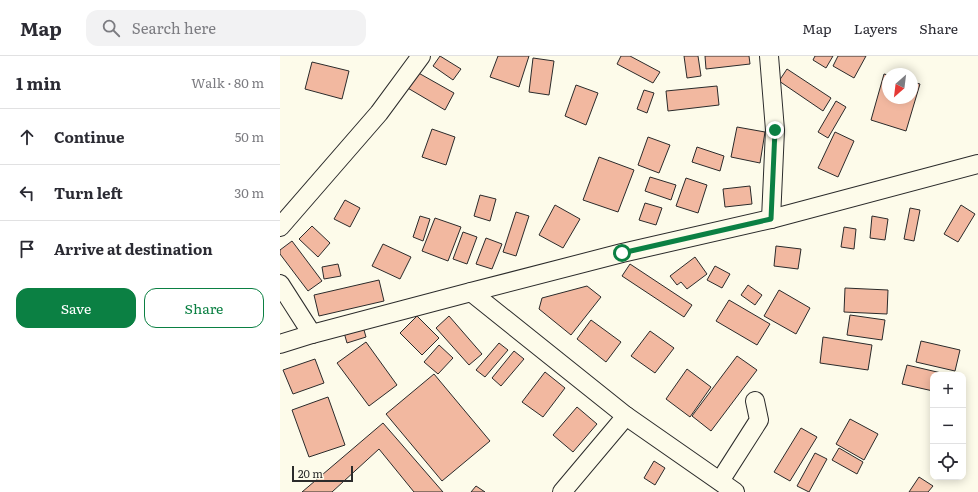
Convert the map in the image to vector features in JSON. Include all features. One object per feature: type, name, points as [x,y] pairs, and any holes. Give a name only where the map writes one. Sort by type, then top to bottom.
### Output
[{"type":"street","points":[[280,227],[379,113],[421,56]]},
{"type":"street","points":[[769,56],[775,130],[771,219]]},
{"type":"street","points":[[280,344],[312,334],[622,253],[771,219],[978,164]]},
{"type":"street","points":[[280,284],[312,334]]},
{"type":"street","points":[[471,292],[626,416],[735,492]]},
{"type":"street","points":[[720,481],[759,420],[755,401]]},
{"type":"street","points":[[562,492],[626,416]]},
{"type":"building","points":[[440,56],[461,69],[453,80],[433,66]]},
{"type":"building","points":[[498,56],[529,56],[519,87],[490,77]]},
{"type":"building","points":[[621,56],[630,56],[660,72],[653,83],[617,64]]},
{"type":"building","points":[[684,56],[698,56],[701,76],[687,78]]},
{"type":"building","points":[[705,56],[749,56],[750,64],[706,69]]},
{"type":"building","points":[[815,56],[833,56],[826,68],[813,60]]},
{"type":"building","points":[[838,56],[866,56],[854,78],[833,66]]},
{"type":"building","points":[[533,58],[554,61],[549,95],[529,92]]},
{"type":"building","points":[[312,62],[349,71],[342,99],[305,89]]},
{"type":"building","points":[[787,69],[831,98],[823,111],[779,81]]},
{"type":"building","points":[[415,71],[454,93],[445,110],[406,87]]},
{"type":"building","points":[[882,81],[882,104],[914,104],[906,131],[871,120]]},
{"type":"building","points":[[576,85],[598,93],[586,125],[565,116]]},
{"type":"building","points":[[717,86],[719,105],[668,111],[666,91]]},
{"type":"building","points":[[644,90],[654,93],[647,113],[637,109]]},
{"type":"building","points":[[836,101],[846,107],[828,138],[818,132]]},
{"type":"building","points":[[737,127],[765,132],[760,163],[731,157]]},
{"type":"building","points":[[432,129],[455,137],[446,165],[422,157]]},
{"type":"building","points":[[835,132],[854,141],[838,177],[818,168]]},
{"type":"building","points":[[648,137],[670,145],[659,173],[638,165]]},
{"type":"building","points":[[697,147],[724,156],[720,171],[692,162]]},
{"type":"building","points":[[599,157],[634,170],[618,212],[583,200]]},
{"type":"building","points":[[650,177],[676,185],[671,200],[645,191]]},
{"type":"building","points":[[686,178],[707,185],[698,213],[676,206]]},
{"type":"building","points":[[750,186],[752,204],[725,207],[723,189]]},
{"type":"building","points":[[480,195],[496,199],[490,221],[474,216]]},
{"type":"building","points":[[345,200],[360,208],[350,227],[334,219]]},
{"type":"building","points":[[645,203],[662,208],[656,225],[639,220]]},
{"type":"building","points":[[555,205],[580,219],[563,248],[539,235]]},
{"type":"building","points":[[961,205],[975,214],[958,242],[944,234]]},
{"type":"building","points":[[910,208],[920,210],[914,241],[904,239]]},
{"type":"building","points":[[516,212],[529,216],[516,256],[503,252]]},
{"type":"building","points":[[420,216],[430,219],[423,241],[413,237]]},
{"type":"building","points":[[872,216],[888,219],[885,240],[870,238]]},
{"type":"building","points":[[435,218],[461,227],[448,261],[422,251]]},
{"type":"building","points":[[312,226],[330,243],[318,257],[299,239]]},
{"type":"building","points":[[844,227],[856,229],[854,249],[841,247]]},
{"type":"building","points":[[463,232],[477,237],[467,264],[453,259]]},
{"type":"building","points":[[486,238],[502,244],[492,269],[476,264]]},
{"type":"building","points":[[292,241],[322,281],[308,291],[280,254],[280,250]]},
{"type":"building","points":[[383,244],[411,257],[400,279],[372,266]]},
{"type":"building","points":[[776,246],[801,249],[798,269],[774,266]]},
{"type":"building","points":[[695,257],[707,274],[687,289],[681,282],[677,285],[670,276]]},
{"type":"building","points":[[338,264],[341,276],[324,279],[322,267]]},
{"type":"building","points":[[630,264],[692,305],[684,317],[622,276]]},
{"type":"building","points":[[715,266],[730,274],[722,288],[707,280]]},
{"type":"building","points":[[379,280],[384,301],[319,316],[314,295]]},
{"type":"building","points":[[748,285],[762,295],[755,305],[741,295]]},
{"type":"building","points":[[587,286],[601,297],[571,335],[539,309],[542,298]]},
{"type":"building","points":[[845,288],[888,290],[887,314],[844,312]]},
{"type":"building","points":[[779,290],[810,308],[796,334],[764,316]]},
{"type":"building","points":[[729,300],[770,324],[757,345],[716,321]]},
{"type":"building","points":[[850,315],[885,320],[882,340],[847,335]]},
{"type":"building","points":[[417,316],[439,338],[422,355],[400,333]]},
{"type":"building","points":[[449,316],[482,354],[469,365],[436,328]]},
{"type":"building","points":[[591,320],[621,342],[606,362],[577,339]]},
{"type":"building","points":[[362,323],[366,337],[347,343],[343,329]]},
{"type":"building","points":[[650,331],[674,348],[655,373],[631,356]]},
{"type":"building","points":[[823,337],[872,345],[868,370],[820,363]]},
{"type":"building","points":[[921,341],[960,350],[955,371],[916,362]]},
{"type":"building","points":[[366,342],[397,385],[369,406],[337,363]]},
{"type":"building","points":[[499,343],[508,350],[485,377],[476,370]]},
{"type":"building","points":[[439,345],[453,358],[438,374],[424,362]]},
{"type":"building","points":[[514,351],[524,359],[501,386],[492,378]]},
{"type":"building","points":[[737,356],[757,370],[711,431],[692,416]]},
{"type":"building","points":[[315,359],[324,383],[293,394],[283,370]]},
{"type":"building","points":[[907,365],[937,372],[930,372],[930,390],[902,384]]},
{"type":"building","points":[[687,369],[711,387],[690,417],[666,399]]},
{"type":"building","points":[[545,372],[565,388],[543,417],[522,402]]},
{"type":"building","points":[[434,374],[490,441],[442,481],[386,414]]},
{"type":"building","points":[[328,397],[345,445],[309,457],[292,410]]},
{"type":"building","points":[[577,407],[597,424],[573,452],[553,435]]},
{"type":"building","points":[[850,419],[878,434],[864,460],[836,444]]},
{"type":"building","points":[[383,423],[443,492],[414,492],[379,449],[332,492],[302,492]]},
{"type":"building","points":[[801,428],[817,437],[790,481],[774,472]]},
{"type":"building","points":[[839,448],[863,462],[857,474],[832,460]]},
{"type":"building","points":[[815,453],[827,459],[809,492],[797,486]]},
{"type":"building","points":[[654,461],[665,468],[655,485],[644,478]]},
{"type":"building","points":[[919,477],[933,486],[928,492],[909,492]]},
{"type":"building","points":[[476,486],[485,492],[471,492]]},
{"type":"route","points":[[622,253],[771,219],[775,130]]}]
